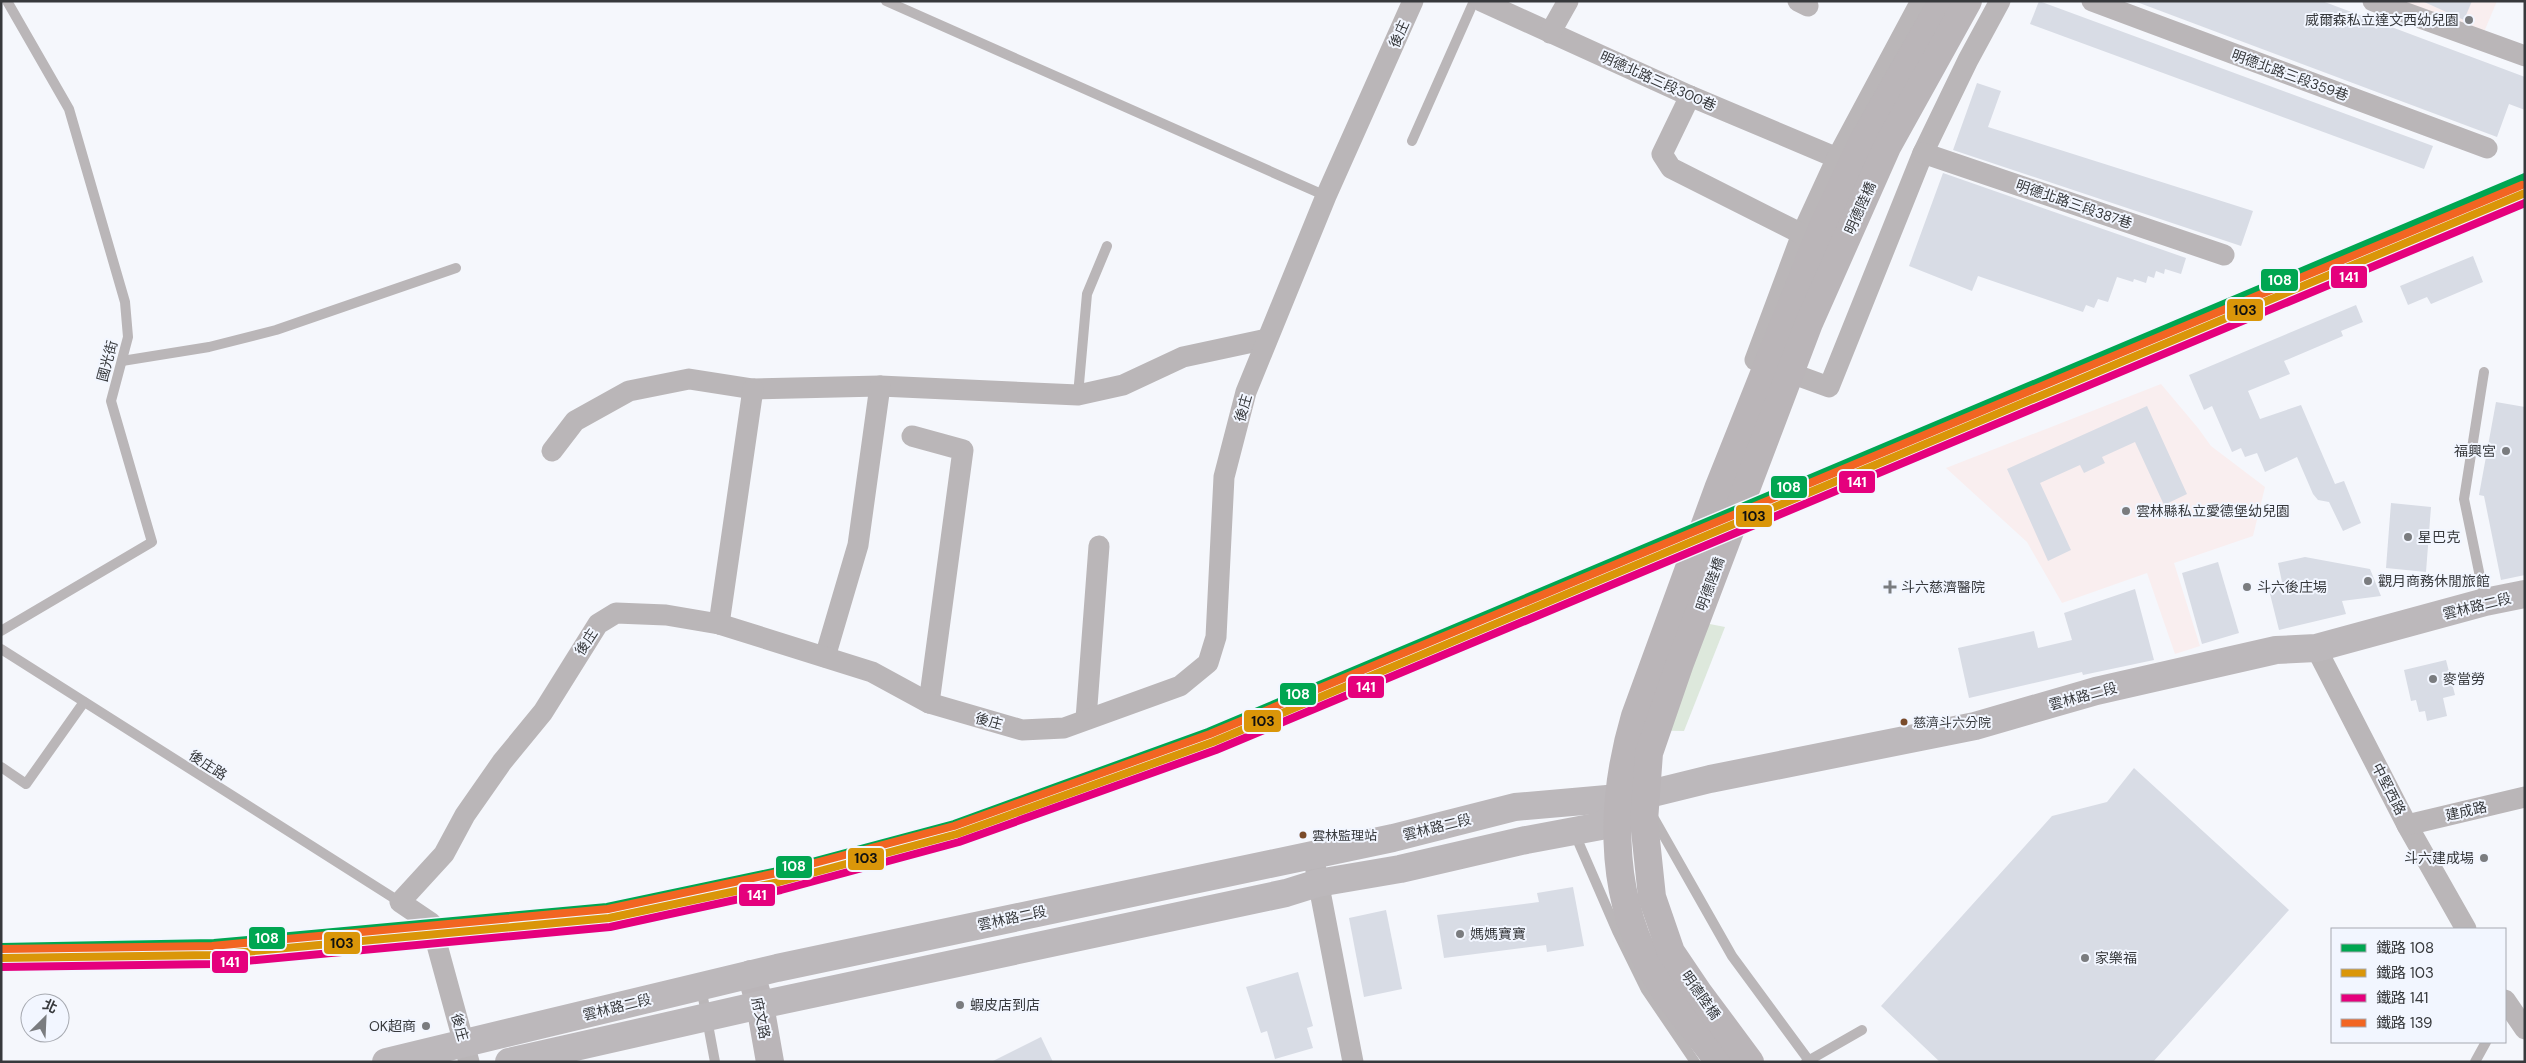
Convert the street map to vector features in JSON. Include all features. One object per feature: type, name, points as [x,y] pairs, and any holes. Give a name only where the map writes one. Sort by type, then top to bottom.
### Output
[{"type":"main road","name":"明德陸橋","points":[[1719,1062],[1648,964],[1631,922],[1622,882],[1616,832],[1617,797],[1623,754],[1635,716],[1718,489],[1821,230],[1863,141],[1943,1]]},
{"type":"main road","name":"明德陸橋","points":[[1750,1062],[1671,952],[1652,897],[1646,861],[1644,821],[1649,753],[1680,663],[1809,323],[1887,147],[1968,1]]},
{"type":"main road","name":"雲林路二段","points":[[386,1062],[467,1053],[700,986],[751,974],[1392,838],[1515,807],[1641,796],[1710,779],[1975,726],[2096,691],[2276,650],[2316,648],[2485,602],[2525,594]]},
{"type":"main road","name":"雲林路二段","points":[[509,1062],[760,1005],[1276,895],[1318,883],[1400,869],[1601,826],[1641,796]]},
{"type":"main road","name":"府文路","points":[[751,974],[760,1005],[770,1062]]},
{"type":"street","name":"後庄","points":[[467,1053],[431,924],[400,902],[444,854],[465,815],[502,762],[543,712],[598,624],[616,613],[666,615],[719,624],[872,672],[930,703],[1022,730],[1064,728],[1180,686],[1208,663],[1216,637],[1224,477],[1246,392],[1326,196],[1414,1]]},
{"type":"street","name":"明德北路三段300巷","points":[[1481,1],[1690,96],[1837,158]]},
{"type":"street","points":[[1550,33],[1568,1]]},
{"type":"street","points":[[1921,1],[1837,158],[1802,234],[1754,360],[1829,387],[1923,153],[1968,60],[2000,1]]},
{"type":"street","name":"明德北路三段359巷","points":[[2092,1],[2487,148]]},
{"type":"street","points":[[2373,1],[2525,56]]},
{"type":"street","points":[[1690,96],[1662,154],[1671,168],[1802,234]]},
{"type":"street","name":"明德北路三段387巷","points":[[1923,153],[2224,255]]},
{"type":"street","points":[[552,451],[575,421],[629,391],[689,378],[753,388],[880,386],[1078,395],[1123,385],[1183,357],[1267,339]]},
{"type":"street","points":[[825,657],[858,545],[880,386]]},
{"type":"street","points":[[719,624],[753,388]]},
{"type":"street","points":[[912,436],[963,450],[930,703]]},
{"type":"street","points":[[1086,719],[1099,546]]},
{"type":"street","name":"中堅西路","points":[[2316,648],[2407,824],[2465,928]]},
{"type":"street","name":"建成路","points":[[2407,824],[2525,797]]},
{"type":"street","points":[[1313,855],[1353,1062]]},
{"type":"street","points":[[2506,1004],[2525,1029]]},
{"type":"lane","name":"國光街","points":[[1,631],[152,542],[111,401],[128,337],[125,302],[69,109],[7,1]]},
{"type":"lane","points":[[886,1],[1326,196]]},
{"type":"lane","points":[[1412,141],[1474,1]]},
{"type":"lane","points":[[1078,395],[1087,294],[1106,246]]},
{"type":"lane","points":[[122,361],[209,347],[276,330],[456,268]]},
{"type":"lane","points":[[2484,372],[2464,499],[2485,602]]},
{"type":"lane","name":"後庄路","points":[[1,649],[400,902]]},
{"type":"lane","points":[[1,767],[26,784],[84,702]]},
{"type":"lane","points":[[1641,796],[1732,956],[1808,1061],[1862,1030]]},
{"type":"lane","points":[[1573,831],[1617,931],[1646,990],[1694,1062]]},
{"type":"lane","points":[[700,986],[715,1062]]},
{"type":"lane","points":[[2475,1062],[2485,1043]]},
{"type":"shaded area","name":"威爾森私立達文西幼兒園","points":[[2396,1],[2497,1],[2484,32]]},
{"type":"shaded area","name":"雲林縣私立愛德堡幼兒園","points":[[2161,384],[2211,446],[2265,487],[2253,536],[2174,563],[2200,646],[2175,654],[2147,573],[2062,603],[2027,542],[1946,468]]},
{"type":"shaded area","points":[[1664,615],[1725,627],[1684,731],[1624,730]]},
{"type":"building","points":[[2039,1],[2433,146],[2424,169],[2030,24]]},
{"type":"building","points":[[2134,1],[2322,1],[2525,77],[2525,110],[2509,104],[2497,137]]},
{"type":"building","points":[[2422,1],[2472,1],[2464,20]]},
{"type":"building","points":[[1977,83],[2001,91],[1988,127],[2253,211],[2241,246],[1953,150]]},
{"type":"building","points":[[1943,173],[2186,258],[2181,274],[2165,269],[2164,274],[2156,271],[2154,278],[2148,276],[2146,283],[2134,279],[2133,282],[2117,277],[2108,302],[2098,299],[2094,308],[2086,305],[2083,312],[1978,276],[1972,291],[1909,266]]},
{"type":"building","points":[[2473,256],[2483,282],[2431,304],[2427,297],[2408,305],[2400,286]]},
{"type":"building","points":[[2356,305],[2363,322],[2341,331],[2343,336],[2284,361],[2290,374],[2248,391],[2260,419],[2301,405],[2335,484],[2344,481],[2361,523],[2343,531],[2329,502],[2318,500],[2313,494],[2297,457],[2265,472],[2257,453],[2245,457],[2241,448],[2232,452],[2212,406],[2204,410],[2189,375]]},
{"type":"building","points":[[2496,402],[2525,407],[2525,575],[2501,580],[2484,496],[2479,495]]},
{"type":"building","points":[[2147,406],[2187,494],[2164,505],[2135,442],[2102,457],[2105,463],[2084,473],[2080,465],[2040,483],[2071,550],[2048,561],[2007,469]]},
{"type":"building","name":"星巴克","points":[[2391,503],[2431,507],[2426,572],[2386,568]]},
{"type":"building","points":[[2305,557],[2370,569],[2381,596],[2342,601],[2346,614],[2279,630],[2268,586],[2282,582],[2278,563]]},
{"type":"building","points":[[2218,562],[2239,633],[2202,644],[2182,573]]},
{"type":"building","points":[[2135,589],[2154,660],[2083,675],[2082,672],[1969,698],[1958,648],[2034,631],[2038,648],[2072,640],[2064,613]]},
{"type":"building","points":[[2446,660],[2455,695],[2443,698],[2447,716],[2427,721],[2425,711],[2419,712],[2416,700],[2411,701],[2404,670]]},
{"type":"building","name":"家樂福","points":[[2134,768],[2289,910],[2153,1062],[1940,1062],[1881,1006],[2052,816],[2107,802]]},
{"type":"building","points":[[1573,887],[1584,946],[1547,952],[1546,945],[1444,958],[1437,915],[1539,902],[1537,893]]},
{"type":"building","points":[[1386,910],[1402,989],[1364,997],[1349,918]]},
{"type":"building","points":[[1298,972],[1313,1026],[1307,1028],[1313,1048],[1275,1059],[1267,1031],[1261,1033],[1246,987]]},
{"type":"building","points":[[1041,1037],[1053,1062],[991,1062]]},
{"type":"rail line","name":"108","points":[[1,947],[214,943],[607,907],[778,871],[954,824],[1208,732],[2525,177]]},
{"type":"rail line","name":"139","points":[[1,949],[212,946],[608,909],[777,873],[954,826],[1210,734],[2522,185]]},
{"type":"rail line","name":"103","points":[[1,958],[212,955],[609,918],[779,882],[957,834],[1213,742],[2525,193]]},
{"type":"rail line","name":"141","points":[[1,967],[213,964],[610,927],[781,890],[959,842],[1216,750],[2525,203]]},
{"type":"place","name":"威爾森私立達文西幼兒園","points":[[2469,20]]},
{"type":"place","name":"福興宮","points":[[2506,451]]},
{"type":"place","name":"雲林縣私立愛德堡幼兒園","points":[[2126,511]]},
{"type":"place","name":"星巴克","points":[[2408,537]]},
{"type":"place","name":"觀月商務休閒旅館","points":[[2368,581]]},
{"type":"place","name":"斗六慈濟醫院","points":[[1890,587]]},
{"type":"place","name":"斗六後庄場","points":[[2247,587]]},
{"type":"place","name":"麥當勞","points":[[2433,679]]},
{"type":"place","name":"慈濟斗六分院","points":[[1904,722]]},
{"type":"place","name":"雲林監理站","points":[[1303,835]]},
{"type":"place","name":"斗六建成場","points":[[2484,858]]},
{"type":"place","name":"媽媽寶寶","points":[[1460,934]]},
{"type":"place","name":"家樂福","points":[[2085,958]]},
{"type":"place","name":"蝦皮店到店","points":[[960,1005]]},
{"type":"place","name":"OK超商","points":[[426,1026]]}]
